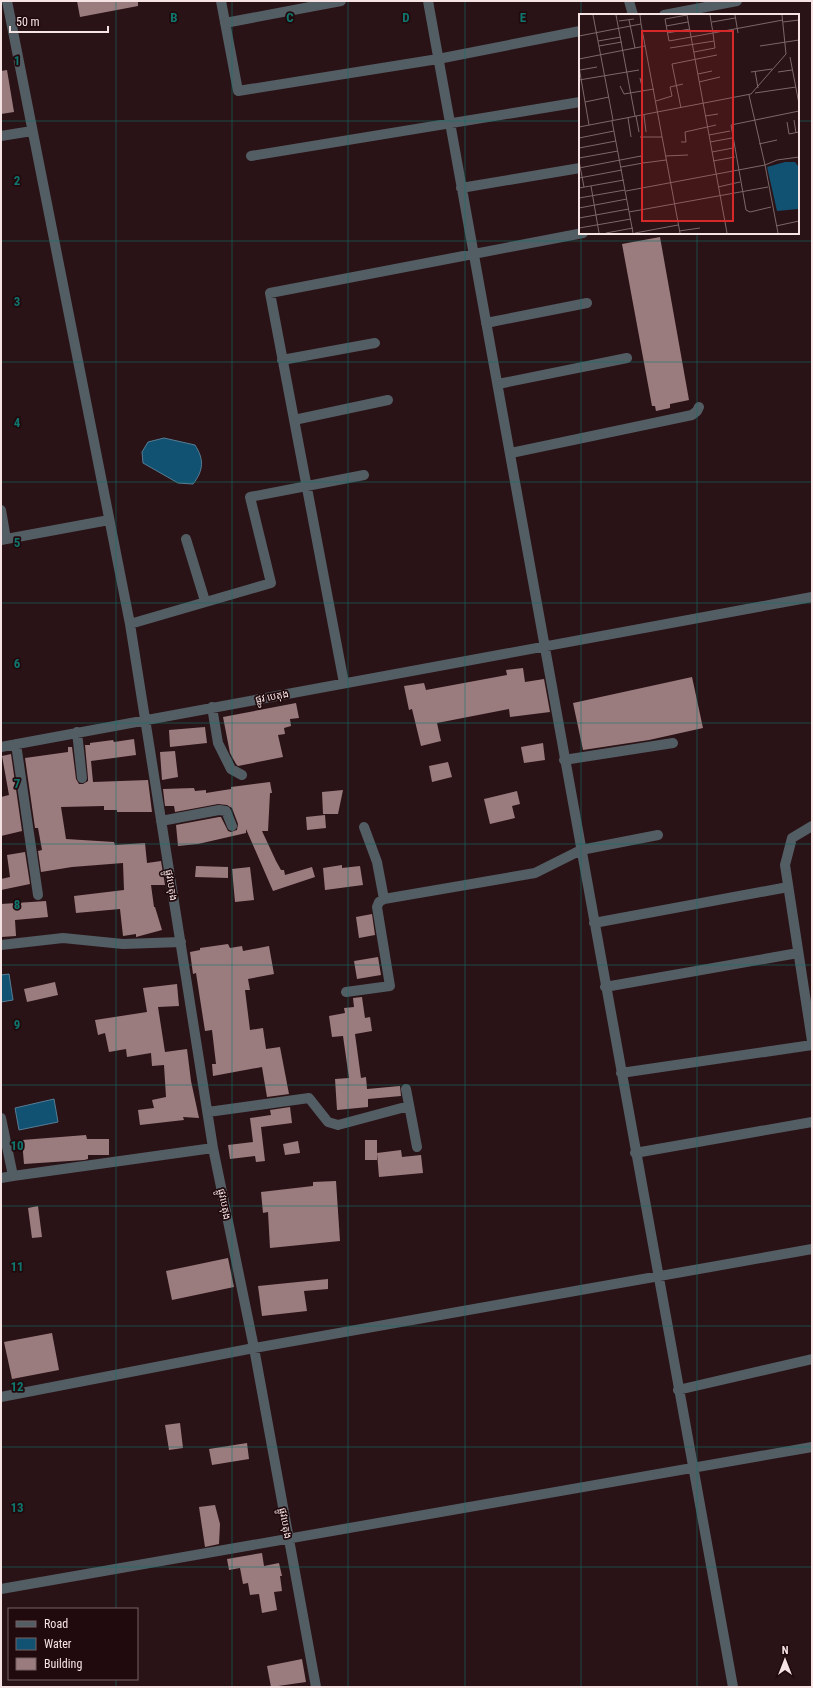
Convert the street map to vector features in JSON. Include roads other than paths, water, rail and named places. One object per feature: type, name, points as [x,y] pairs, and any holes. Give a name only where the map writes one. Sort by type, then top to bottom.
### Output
[{"type":"street","name":"ផ្លូវបេតុង","points":[[8,1],[32,131],[130,624],[214,1148],[254,1348],[316,1687]]},
{"type":"street","points":[[221,1],[238,91],[438,59],[579,32]]},
{"type":"street","points":[[225,23],[341,1]]},
{"type":"street","points":[[428,1],[635,1153],[733,1687]]},
{"type":"street","points":[[629,1],[633,14]]},
{"type":"street","points":[[669,14],[737,1]]},
{"type":"street","points":[[251,156],[579,102]]},
{"type":"street","points":[[1,136],[32,131]]},
{"type":"street","points":[[462,188],[579,168]]},
{"type":"street","points":[[344,683],[270,293],[579,234]]},
{"type":"street","points":[[486,323],[587,303]]},
{"type":"street","points":[[282,360],[375,343]]},
{"type":"street","points":[[498,384],[627,358]]},
{"type":"street","points":[[294,420],[388,400]]},
{"type":"street","points":[[510,454],[692,414],[697,411],[699,406]]},
{"type":"street","points":[[130,624],[205,600],[271,583],[250,497],[364,475]]},
{"type":"street","points":[[1,510],[4,539],[109,520]]},
{"type":"street","points":[[186,539],[205,600]]},
{"type":"street","name":"ផ្លូវ បេតុង","points":[[1,747],[812,597]]},
{"type":"street","points":[[212,707],[218,743],[231,769],[242,775]]},
{"type":"street","points":[[77,732],[82,778]]},
{"type":"street","points":[[564,760],[673,743]]},
{"type":"street","points":[[16,744],[38,895]]},
{"type":"street","points":[[161,821],[219,810],[226,811],[232,826]]},
{"type":"street","points":[[812,826],[792,838],[785,865],[812,1041]]},
{"type":"street","points":[[364,827],[377,862],[384,899]]},
{"type":"street","points":[[346,992],[390,986],[378,907],[379,902],[384,899],[535,873],[581,850],[658,835]]},
{"type":"street","points":[[594,923],[788,887]]},
{"type":"street","points":[[1,945],[63,938],[123,944],[181,942]]},
{"type":"street","points":[[605,987],[798,953]]},
{"type":"street","points":[[621,1073],[812,1045]]},
{"type":"street","points":[[406,1089],[417,1147]]},
{"type":"street","points":[[208,1112],[309,1098],[328,1122],[338,1125],[409,1106]]},
{"type":"street","points":[[1,1118],[13,1176]]},
{"type":"street","points":[[635,1153],[812,1122]]},
{"type":"street","points":[[1,1178],[214,1148]]},
{"type":"street","points":[[1,1397],[254,1348],[812,1249]]},
{"type":"street","points":[[678,1390],[812,1360]]},
{"type":"street","points":[[1,1590],[812,1447]]},
{"type":"water","points":[[164,438],[195,445],[200,455],[202,464],[197,479],[193,484],[178,483],[143,463],[142,452],[148,442]]},
{"type":"water","points":[[9,974],[13,1000],[1,1002],[1,975]]},
{"type":"water","points":[[54,1099],[58,1122],[19,1130],[15,1108]]}]
